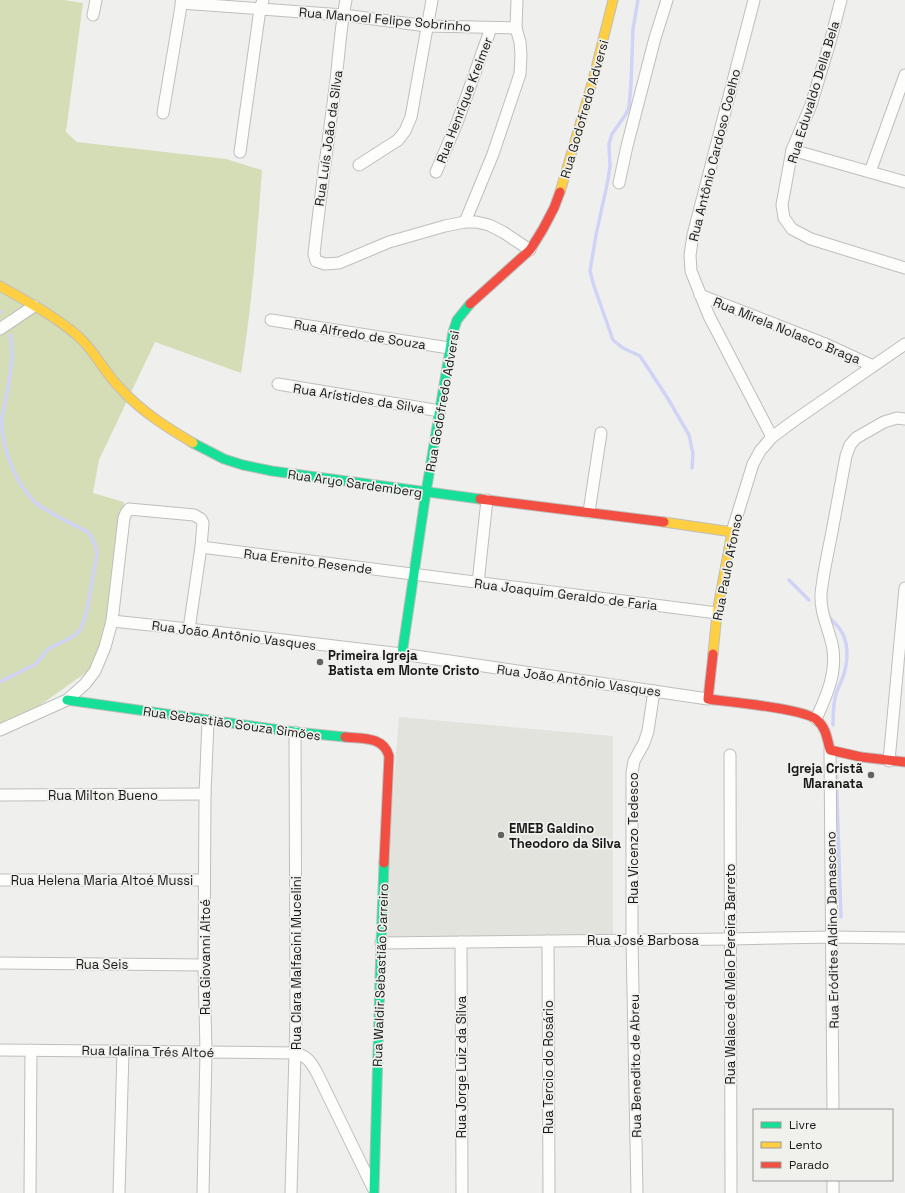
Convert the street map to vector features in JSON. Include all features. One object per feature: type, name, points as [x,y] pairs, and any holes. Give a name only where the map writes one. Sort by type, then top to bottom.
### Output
[{"type":"street","points":[[93,15],[96,0]]},
{"type":"street","name":"Rua Luís João da Silva","points":[[346,0],[321,189],[314,254],[316,261],[325,264],[339,263],[389,242],[445,226],[465,222]]},
{"type":"street","points":[[359,165],[398,140],[405,131],[411,117],[432,0]]},
{"type":"street","points":[[517,0],[516,28],[522,55],[520,74],[493,154],[465,222],[476,222],[488,225],[503,232],[530,250]]},
{"type":"street","name":"Rua Godofredo Adversi","points":[[402,654],[426,492],[453,332],[457,320],[466,306],[530,250],[554,208],[562,186],[593,80],[613,0]]},
{"type":"street","points":[[619,183],[655,38],[667,0]]},
{"type":"street","name":"Rua Antônio Cardoso Coelho","points":[[754,0],[693,235],[690,254],[691,271],[709,316],[772,438]]},
{"type":"street","name":"Rua Eduvaldo Della Bela","points":[[841,0],[811,105],[792,150],[782,205],[784,218],[792,229],[811,239],[905,268]]},
{"type":"street","points":[[163,112],[182,1]]},
{"type":"street","name":"Rua Manoel Felipe Sobrinho","points":[[182,1],[261,5],[427,26],[516,28]]},
{"type":"street","points":[[240,152],[261,5]]},
{"type":"street","name":"Rua Henrique Kreimer","points":[[436,172],[458,123],[491,28]]},
{"type":"street","points":[[870,172],[905,75]]},
{"type":"street","points":[[792,150],[905,182]]},
{"type":"street","name":"Rua Aryo Sardemberg","points":[[0,286],[67,327],[84,342],[120,390],[142,409],[166,427],[224,459],[243,465],[272,471],[732,532]]},
{"type":"street","name":"Rua Mirela Nolasco Braga","points":[[700,295],[823,343],[873,366]]},
{"type":"street","points":[[0,329],[34,306]]},
{"type":"street","name":"Rua Alfredo de Souza","points":[[271,320],[450,348]]},
{"type":"street","name":"Rua Paulo Afonso","points":[[708,699],[718,613],[732,532],[754,464],[760,451],[772,438],[795,420],[905,344]]},
{"type":"street","name":"Rua Arístides da Silva","points":[[278,384],[440,411]]},
{"type":"street","points":[[905,419],[897,418],[891,420],[876,426],[856,438],[850,445],[846,456],[825,568],[821,600],[822,612],[832,644],[834,663],[828,693],[816,720],[826,732],[830,750],[860,757],[905,762]]},
{"type":"street","points":[[589,512],[601,433]]},
{"type":"street","points":[[478,583],[487,500]]},
{"type":"street","points":[[0,730],[67,700],[85,684],[95,671],[106,647],[112,621],[124,518],[129,509],[194,515],[201,519],[203,523],[189,629]]},
{"type":"street","name":"Rua Erenito Resende","points":[[201,547],[414,574]]},
{"type":"street","name":"Rua Joaquim Geraldo de Faria","points":[[414,574],[718,613]]},
{"type":"street","points":[[889,761],[905,588]]},
{"type":"street","name":"Rua João Antônio Vasques","points":[[112,621],[402,654],[797,712],[806,714],[816,720]]},
{"type":"street","name":"Rua Vicenzo Tedesco","points":[[632,940],[632,773],[634,761],[644,743],[648,731],[654,691]]},
{"type":"street","name":"Rua Sebastião Souza Simões","points":[[67,700],[295,732],[375,740],[387,748],[389,756]]},
{"type":"street","name":"Rua Giovanni Altoé","points":[[203,1193],[206,1052],[204,880],[208,720]]},
{"type":"street","name":"Rua Clara Malfacini Mucelini","points":[[291,1193],[296,1053],[295,732]]},
{"type":"street","name":"Rua Eródites Aldino Damasceno","points":[[830,750],[833,1109]]},
{"type":"street","name":"Rua Walace de Melo Pereira Barreto","points":[[730,755],[731,1193]]},
{"type":"street","name":"Rua Waldir Sebastião Carreiro","points":[[374,1191],[381,943],[389,756]]},
{"type":"street","name":"Rua Milton Bueno","points":[[0,795],[205,794]]},
{"type":"street","name":"Rua Helena Maria Altoé Mussi","points":[[0,880],[204,880]]},
{"type":"street","name":"Rua José Barbosa","points":[[381,943],[832,937],[905,938]]},
{"type":"street","name":"Rua Benedito de Abreu","points":[[632,940],[637,1193]]},
{"type":"street","name":"Rua Tercio do Rosário","points":[[548,941],[549,1193]]},
{"type":"street","name":"Rua Jorge Luiz da Silva","points":[[461,942],[462,1193]]},
{"type":"street","name":"Rua Seis","points":[[0,963],[204,965]]},
{"type":"street","name":"Rua Idalina Trés Altoé","points":[[0,1050],[123,1050],[296,1053]]},
{"type":"street","points":[[30,1193],[31,1050]]},
{"type":"street","points":[[119,1193],[123,1050]]},
{"type":"street","points":[[296,1053],[305,1056],[311,1062],[374,1191]]},
{"type":"street","points":[[833,1181],[833,1193]]},
{"type":"shaded area","name":"EMEB Galdino Theodoro da Silva","points":[[399,717],[613,736],[613,935],[382,937]]},
{"type":"green space","points":[[0,0],[64,0],[83,3],[66,132],[77,142],[226,159],[262,170],[251,297],[241,373],[155,342],[99,460],[93,493],[124,502],[111,609],[106,635],[91,669],[19,720],[0,727]]},
{"type":"waterway","points":[[638,0],[633,29],[629,107],[612,134],[609,144],[610,166],[608,180],[590,271],[613,340],[623,348],[640,356],[667,397],[689,435],[693,454],[692,468]]},
{"type":"waterway","points":[[0,682],[36,664],[48,649],[74,636],[80,630],[87,610],[97,554],[94,542],[88,532],[58,517],[40,506],[32,499],[18,480],[8,457],[2,423],[11,367],[12,351],[10,335]]},
{"type":"waterway","points":[[789,580],[809,600]]},
{"type":"waterway","points":[[830,618],[843,634],[847,651],[844,674],[834,702],[833,725]]},
{"type":"waterway","points":[[836,768],[841,917]]},
{"type":"traffic: fast","points":[[402,654],[426,492],[453,332],[457,320],[470,304]]},
{"type":"traffic: fast","points":[[193,443],[224,459],[243,465],[272,471],[480,499]]},
{"type":"traffic: fast","points":[[67,700],[295,732],[345,737]]},
{"type":"traffic: fast","points":[[374,1193],[384,863]]},
{"type":"traffic: slow","points":[[560,192],[593,80],[613,0]]},
{"type":"traffic: slow","points":[[0,286],[44,311],[66,326],[84,342],[112,379],[130,398],[156,419],[193,443]]},
{"type":"traffic: slow","points":[[664,522],[732,532],[717,613],[713,654]]},
{"type":"traffic: jam","points":[[470,304],[530,250],[554,208],[560,192]]},
{"type":"traffic: jam","points":[[480,499],[664,522]]},
{"type":"traffic: jam","points":[[713,654],[708,699],[797,712],[809,716],[820,723],[826,734],[830,750],[861,757],[905,762]]},
{"type":"traffic: jam","points":[[345,737],[372,740],[377,742],[382,745],[389,756],[384,863]]},
{"type":"place","name":"Primeira Igreja Batista em Monte Cristo","points":[[320,662]]},
{"type":"place","name":"Igreja Cristã Maranata","points":[[871,775]]},
{"type":"place","name":"EMEB Galdino Theodoro da Silva","points":[[501,835]]}]
